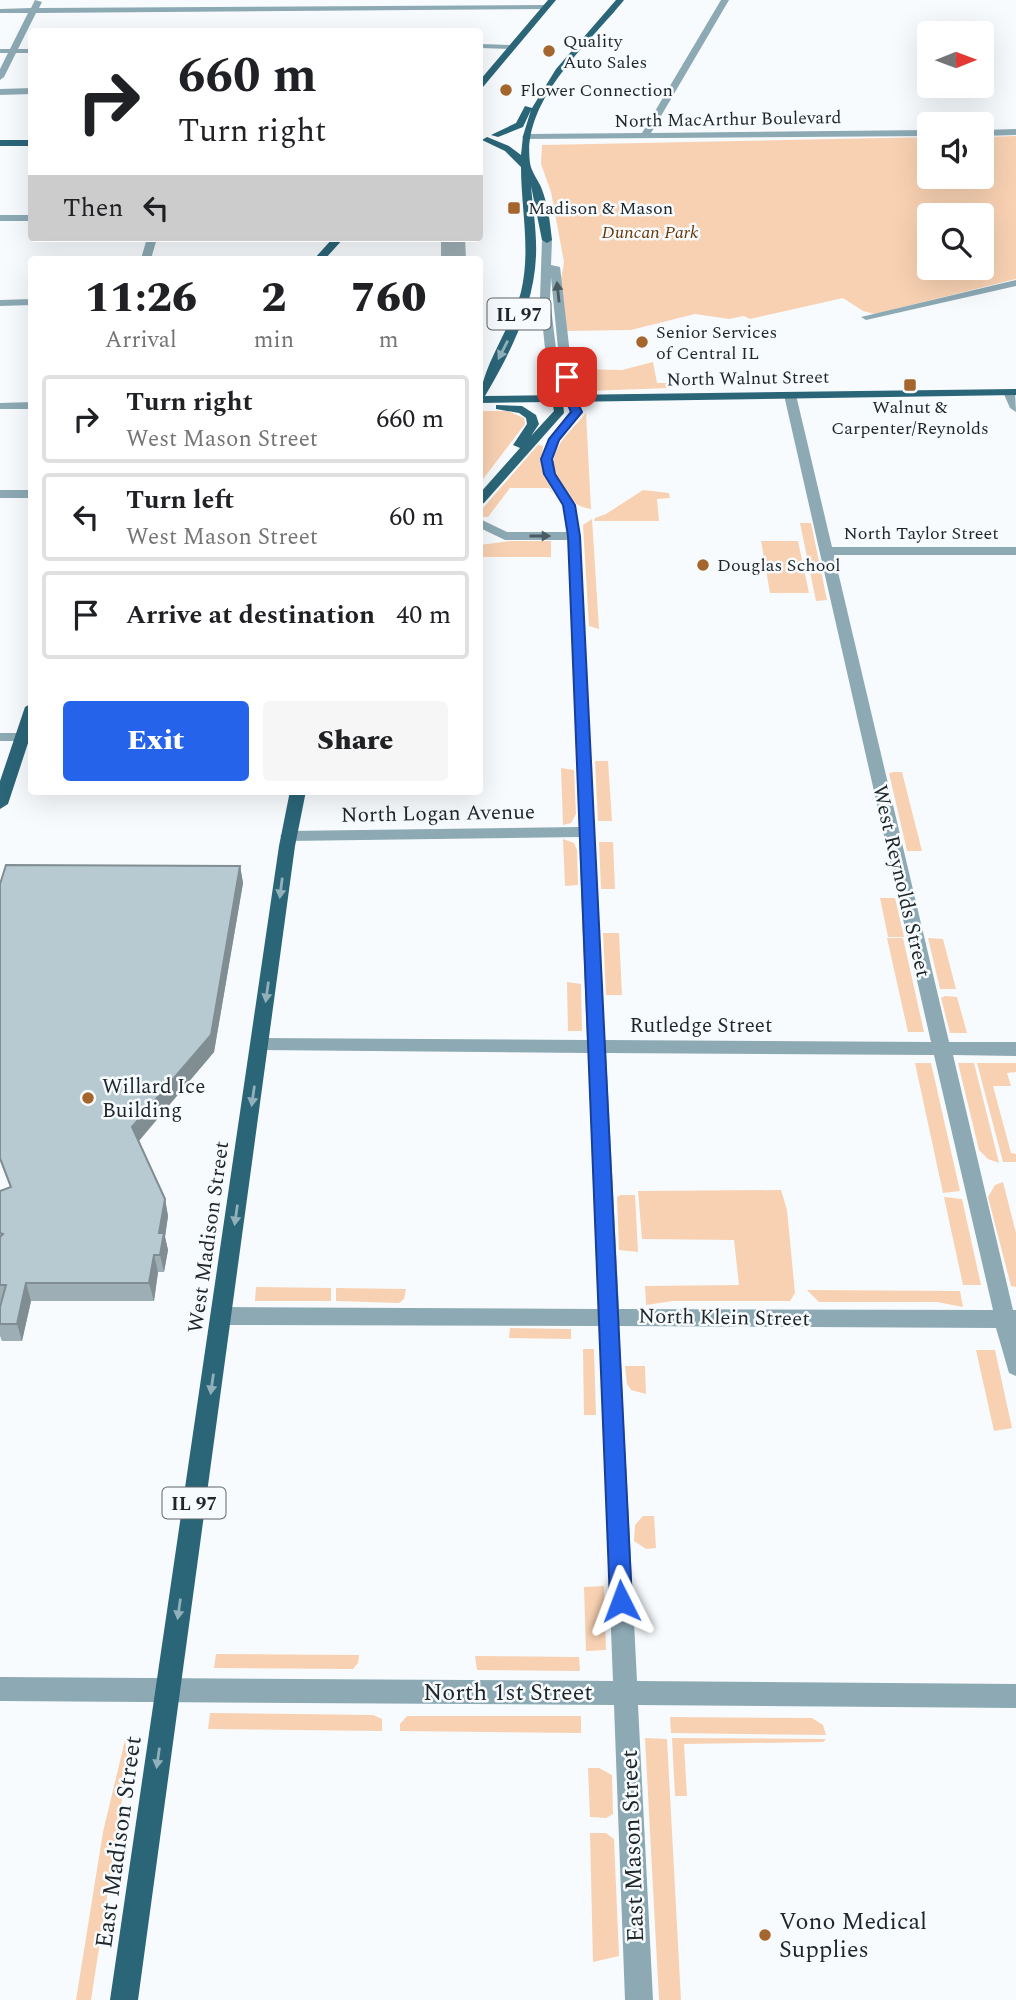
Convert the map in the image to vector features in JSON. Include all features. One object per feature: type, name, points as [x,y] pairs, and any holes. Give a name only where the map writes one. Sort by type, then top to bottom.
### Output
[{"type":"main road","name":"IL 97","points":[[483,389],[508,340],[527,288],[531,258],[525,165],[527,137],[543,96],[620,0]]},
{"type":"main road","points":[[483,81],[549,3]]},
{"type":"main road","points":[[485,136],[520,125],[526,111],[543,96]]},
{"type":"main road","points":[[485,136],[509,149],[525,165],[542,202],[547,240]]},
{"type":"main road","name":"North MacArthur Boulevard","points":[[485,136],[527,137]]},
{"type":"main road","name":"North MacArthur Boulevard","points":[[485,136],[514,139],[527,137]]},
{"type":"main road","points":[[0,143],[28,143]]},
{"type":"main road","points":[[322,256],[335,242]]},
{"type":"main road","name":"North Walnut Street","points":[[483,393],[570,398],[1012,392]]},
{"type":"main road","points":[[501,473],[537,439],[560,411],[556,398]]},
{"type":"main road","points":[[483,406],[517,409],[530,415],[534,421],[483,496]]},
{"type":"main road","points":[[0,804],[26,737]]},
{"type":"main road","name":"West Madison Street","points":[[167,1691],[288,836],[296,799]]},
{"type":"main road","name":"East Madison Street","points":[[124,2000],[167,1691]]},
{"type":"street","points":[[0,77],[40,0]]},
{"type":"street","points":[[646,136],[664,100],[725,0]]},
{"type":"street","points":[[0,11],[549,3]]},
{"type":"street","points":[[483,46],[512,47]]},
{"type":"street","points":[[0,51],[28,51]]},
{"type":"street","points":[[0,92],[28,91]]},
{"type":"street","points":[[994,133],[1016,132]]},
{"type":"street","name":"North MacArthur Boulevard","points":[[527,137],[917,133]]},
{"type":"street","points":[[0,218],[28,218]]},
{"type":"street","points":[[547,240],[545,299],[556,398]]},
{"type":"street","points":[[555,267],[570,398]]},
{"type":"street","points":[[866,317],[1013,284],[1016,298]]},
{"type":"street","points":[[0,303],[28,302]]},
{"type":"street","points":[[1012,392],[1016,408]]},
{"type":"street","name":"West Reynolds Street","points":[[790,396],[941,1048],[1010,1319],[1016,1367]]},
{"type":"street","name":"East Mason Street","points":[[570,398],[577,412],[554,439],[547,459],[549,474],[565,497],[574,536],[639,2000]]},
{"type":"street","points":[[0,406],[28,405]]},
{"type":"street","points":[[0,494],[28,494]]},
{"type":"street","points":[[483,525],[505,536]]},
{"type":"street","points":[[483,540],[505,536],[574,536]]},
{"type":"street","name":"North Taylor Street","points":[[825,551],[1016,551]]},
{"type":"street","points":[[0,737],[26,737]]},
{"type":"street","name":"North Logan Avenue","points":[[288,836],[588,832]]},
{"type":"street","name":"Rutledge Street","points":[[260,1044],[1016,1049]]},
{"type":"street","name":"North Klein Street","points":[[222,1316],[1010,1319]]},
{"type":"street","name":"North 1st Street","points":[[0,1689],[1016,1696]]},
{"type":"green space","name":"Duncan Park","points":[[1016,136],[1016,279],[875,314],[863,311],[843,298],[750,319],[744,316],[729,319],[695,314],[631,330],[567,331],[561,280],[564,262],[551,192],[541,164],[542,145],[917,137],[917,189],[994,189],[994,137]]},
{"type":"green space","points":[[653,362],[657,383],[667,383],[669,388],[587,391],[577,385],[575,369],[622,370]]},
{"type":"green space","points":[[483,411],[508,411],[524,418],[525,424],[483,479]]},
{"type":"green space","points":[[586,413],[591,509],[571,499],[557,479],[554,468],[554,458],[562,440]]},
{"type":"green space","points":[[538,445],[543,446],[541,464],[553,494],[549,488],[510,488],[488,517],[483,517],[483,508]]},
{"type":"green space","points":[[643,490],[669,493],[670,498],[657,499],[659,521],[594,521],[595,518]]},
{"type":"green space","points":[[592,519],[599,629],[589,626],[583,525]]},
{"type":"green space","points":[[800,523],[811,523],[827,600],[816,601]]},
{"type":"green space","points":[[510,541],[551,541],[551,557],[483,557],[483,545]]},
{"type":"green space","points":[[761,541],[798,541],[809,593],[770,593]]},
{"type":"green space","points":[[595,761],[608,761],[612,821],[598,821]]},
{"type":"green space","points":[[561,768],[574,770],[576,814],[571,823],[563,825]]},
{"type":"green space","points":[[902,772],[922,851],[907,851],[889,773]]},
{"type":"green space","points":[[563,839],[574,843],[577,850],[578,885],[565,886]]},
{"type":"green space","points":[[599,842],[613,842],[615,889],[601,889]]},
{"type":"green space","points":[[880,898],[895,898],[904,937],[888,937]]},
{"type":"green space","points":[[603,933],[619,933],[622,995],[606,995]]},
{"type":"green space","points":[[887,938],[903,938],[924,1032],[908,1032]]},
{"type":"green space","points":[[928,938],[943,939],[956,989],[940,989]]},
{"type":"green space","points":[[567,982],[581,984],[582,1031],[568,1031]]},
{"type":"green space","points":[[957,997],[967,1033],[950,1033],[941,998]]},
{"type":"green space","points":[[915,1063],[931,1063],[960,1191],[943,1193]]},
{"type":"green space","points":[[958,1063],[974,1063],[999,1163],[988,1159],[979,1150]]},
{"type":"green space","points":[[977,1063],[1016,1063],[1016,1072],[1007,1073],[1011,1086],[993,1086],[1011,1153],[1016,1154],[1016,1162],[1003,1162]]},
{"type":"green space","points":[[1003,1182],[1016,1233],[1016,1287],[1011,1286],[988,1197],[995,1185]]},
{"type":"green space","points":[[781,1190],[787,1210],[795,1293],[790,1301],[673,1301],[646,1305],[645,1286],[739,1285],[734,1240],[642,1239],[638,1191]]},
{"type":"green space","points":[[635,1195],[638,1252],[619,1250],[617,1197]]},
{"type":"green space","points":[[944,1197],[962,1199],[981,1285],[963,1285]]},
{"type":"green space","points":[[256,1287],[331,1288],[331,1301],[255,1301]]},
{"type":"green space","points":[[336,1288],[406,1289],[404,1299],[399,1303],[336,1301]]},
{"type":"green space","points":[[807,1290],[960,1291],[963,1307],[937,1302],[819,1302]]},
{"type":"green space","points":[[510,1328],[571,1329],[571,1339],[509,1338]]},
{"type":"green space","points":[[583,1349],[594,1349],[596,1415],[584,1415]]},
{"type":"green space","points":[[976,1350],[995,1350],[1012,1428],[994,1431]]},
{"type":"green space","points":[[625,1366],[645,1366],[646,1394],[631,1390],[627,1384]]},
{"type":"green space","points":[[643,1516],[654,1516],[656,1548],[646,1549],[634,1541],[635,1525]]},
{"type":"green space","points":[[604,1586],[606,1650],[586,1651],[584,1587]]},
{"type":"green space","points":[[216,1654],[359,1655],[358,1663],[353,1669],[214,1668]]},
{"type":"green space","points":[[475,1656],[579,1657],[580,1671],[477,1670]]},
{"type":"green space","points":[[210,1713],[373,1715],[382,1719],[382,1731],[208,1729]]},
{"type":"green space","points":[[407,1716],[581,1716],[581,1733],[400,1731],[400,1724]]},
{"type":"green space","points":[[670,1717],[812,1718],[823,1725],[826,1735],[671,1733]]},
{"type":"green space","points":[[645,1738],[667,1739],[681,2000],[659,2000]]},
{"type":"green space","points":[[672,1738],[826,1739],[823,1742],[684,1744],[687,1796],[675,1796]]},
{"type":"green space","points":[[125,1740],[128,1761],[91,2000],[76,2000],[103,1832]]},
{"type":"green space","points":[[588,1768],[599,1768],[612,1775],[613,1814],[606,1818],[590,1817]]},
{"type":"green space","points":[[590,1833],[606,1833],[614,1839],[619,1956],[593,1962]]},
{"type":"building","name":"Willard Ice Building","points":[[6,865],[240,866],[211,1035],[132,1127],[165,1199],[159,1233],[164,1233],[160,1255],[154,1255],[149,1283],[26,1283],[17,1324],[0,1324],[0,1307],[6,1285],[0,1285],[0,1237],[3,1234],[0,1233],[0,1191],[11,1187],[0,1158],[0,884]]},
{"type":"place","name":"Quality Auto Sales","points":[[549,51]]},
{"type":"place","name":"Flower Connection","points":[[506,90]]},
{"type":"place","name":"Madison & Mason","points":[[514,208]]},
{"type":"place","name":"Senior Services of Central IL","points":[[642,342]]},
{"type":"place","name":"Walnut & Carpenter/Reynolds","points":[[910,385]]},
{"type":"place","name":"Douglas School","points":[[703,565]]},
{"type":"place","name":"Willard Ice Building","points":[[88,1098]]},
{"type":"place","name":"Vono Medical Supplies","points":[[765,1935]]},
{"type":"route","points":[[567,377],[570,398],[577,412],[554,439],[547,466],[549,474],[569,505],[574,536],[621,1601]]}]
